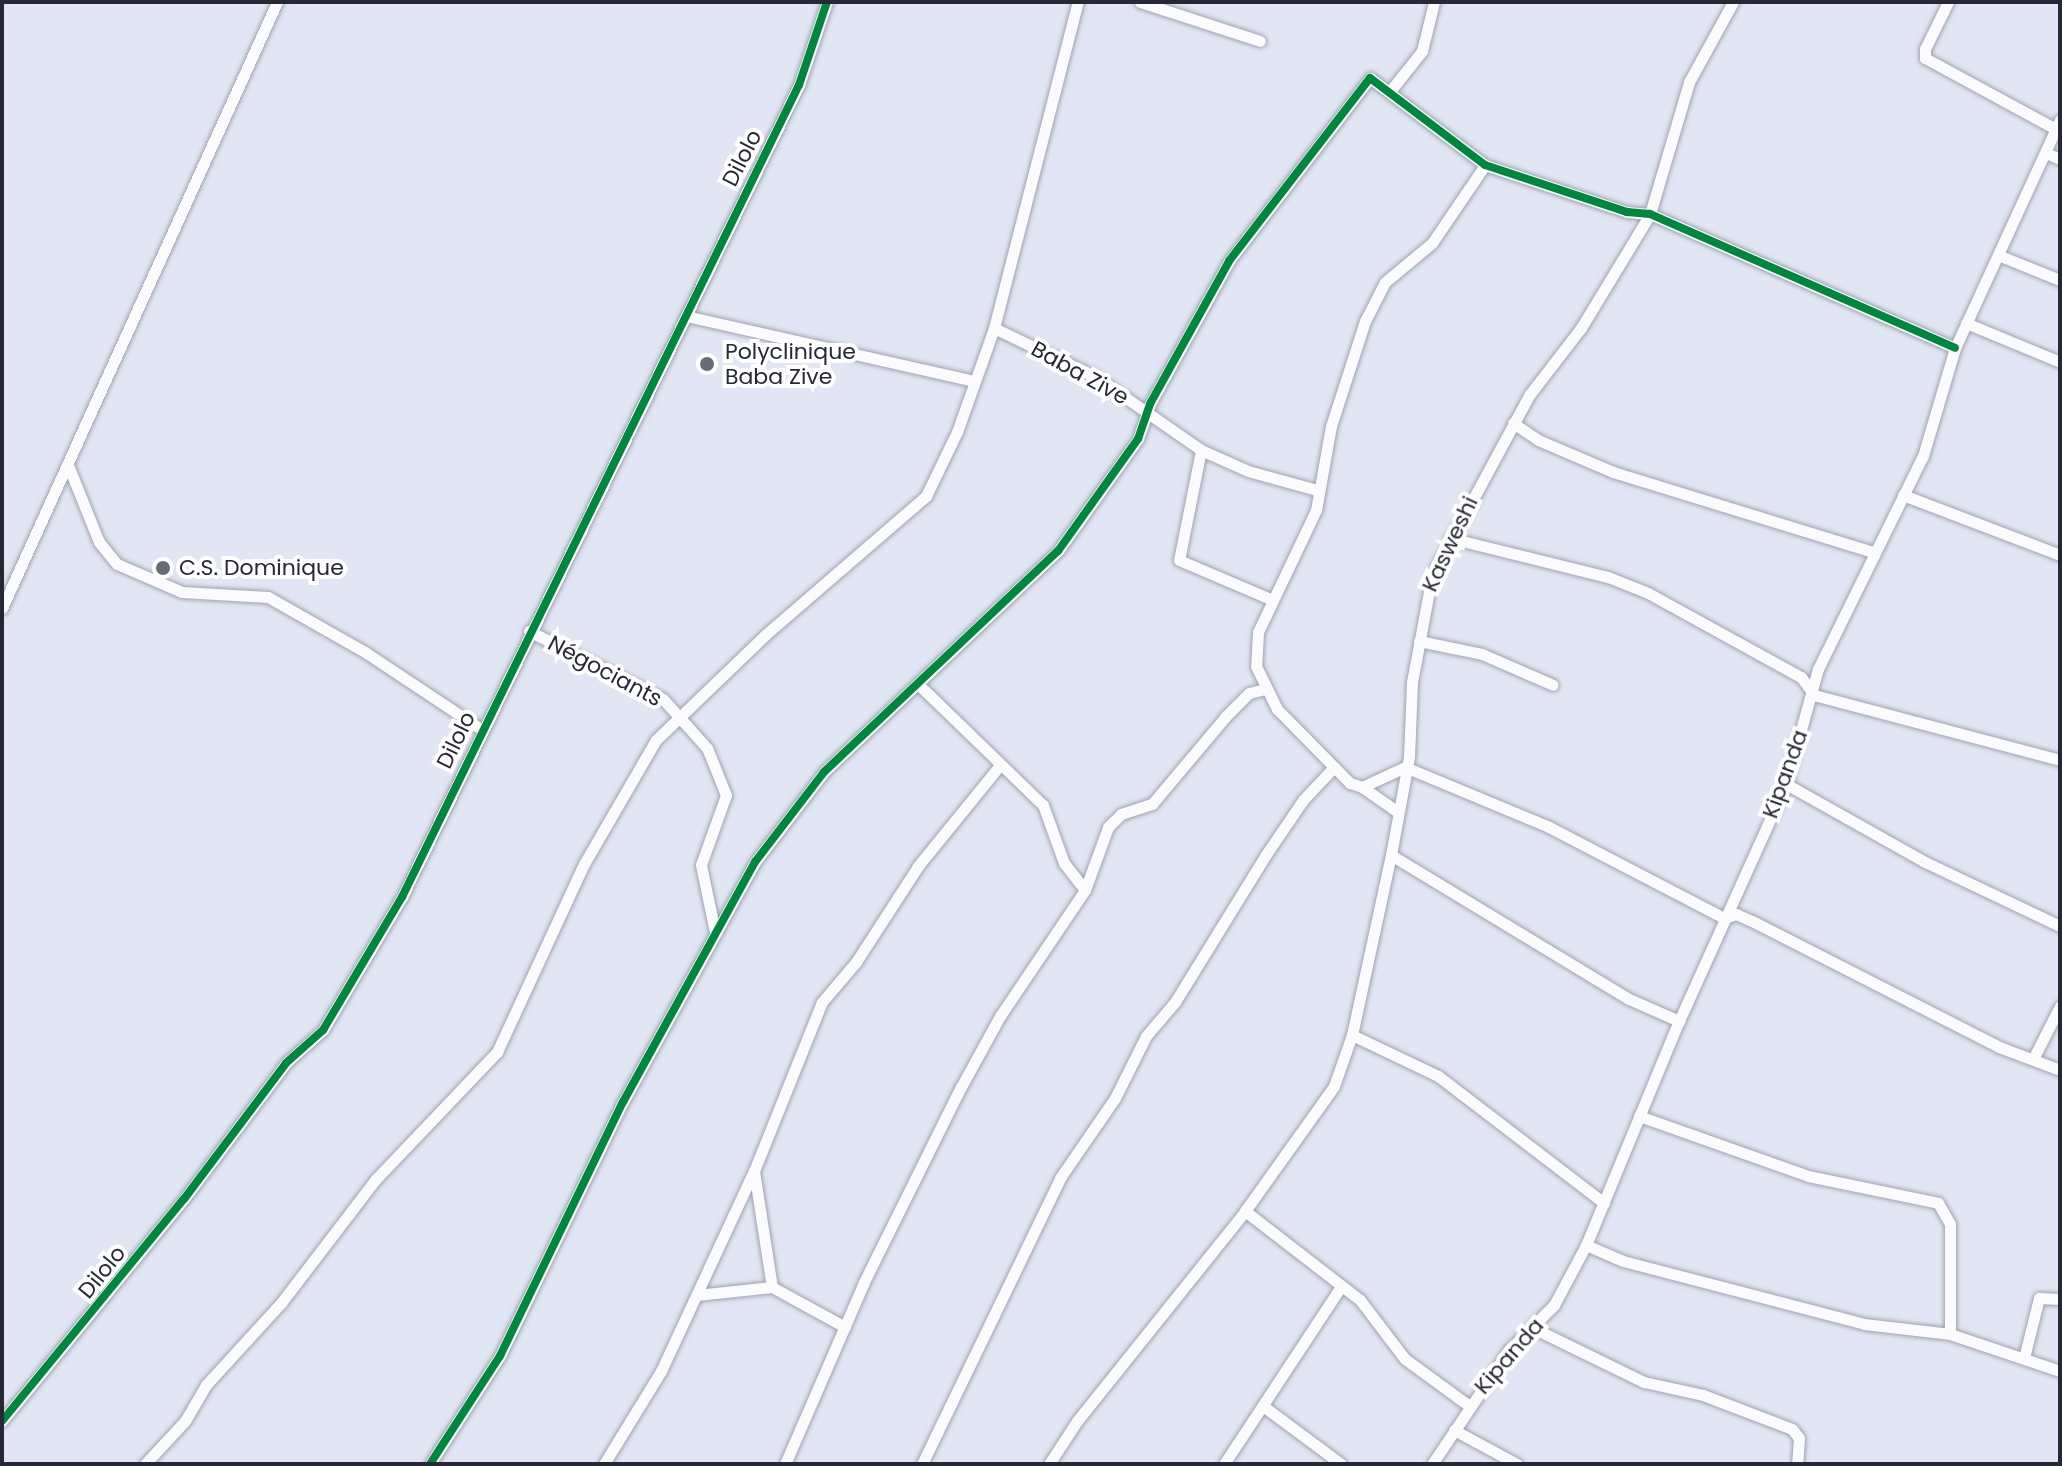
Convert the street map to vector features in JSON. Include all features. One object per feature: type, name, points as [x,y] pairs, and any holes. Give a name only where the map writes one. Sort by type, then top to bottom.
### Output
[{"type":"street","points":[[2,608],[277,2]]},
{"type":"street","name":"Dilolo","points":[[2,1421],[184,1199],[286,1063],[323,1030],[402,897],[481,729],[799,85],[827,2]]},
{"type":"street","points":[[145,1464],[185,1421],[206,1385],[281,1303],[375,1180],[497,1052],[622,792],[656,740],[681,714],[926,496],[994,328],[1078,2]]},
{"type":"street","points":[[1140,2],[1260,41]]},
{"type":"street","points":[[1391,90],[1422,51],[1434,2]]},
{"type":"street","name":"Kasweshi","points":[[1049,1464],[1077,1421],[1245,1211],[1321,1109],[1352,1035],[1391,855],[1405,767],[1424,599],[1450,538],[1513,423],[1581,328],[1650,214],[1689,82],[1733,2]]},
{"type":"street","points":[[1948,2],[1925,49],[1925,58],[2058,125]]},
{"type":"street","points":[[430,1464],[472,1405],[527,1307],[623,1102],[755,862],[824,772],[974,634],[1006,595],[1058,551],[1124,463],[1147,411],[1229,261],[1364,84],[1378,80],[1410,112],[1485,165],[1627,212],[1650,214],[1955,348]]},
{"type":"street","name":"Kipanda","points":[[1432,1464],[1468,1405],[1531,1327],[1554,1305],[1586,1245],[1679,1021],[1786,784],[1814,695],[1818,669],[1873,552],[1923,456],[1955,348],[2058,125]]},
{"type":"street","points":[[2046,153],[2060,159]]},
{"type":"street","points":[[1398,812],[1333,768],[1265,689],[1256,650],[1273,600],[1311,524],[1331,426],[1373,300],[1400,266],[1432,243],[1485,165]]},
{"type":"street","points":[[1998,255],[2060,280]]},
{"type":"street","points":[[686,316],[975,381]]},
{"type":"street","points":[[1966,323],[2060,362]]},
{"type":"street","name":"Baba Zive","points":[[994,328],[1072,364],[1147,411],[1201,450],[1248,471],[1317,490]]},
{"type":"street","points":[[1513,423],[1538,440],[1613,472],[1873,552]]},
{"type":"street","points":[[1201,450],[1179,560],[1273,600]]},
{"type":"street","points":[[68,465],[99,542],[117,564],[182,592],[268,597],[365,652],[481,729]]},
{"type":"street","points":[[1903,495],[2060,555]]},
{"type":"street","points":[[1450,538],[1608,577],[1648,593],[1801,677],[1814,695],[2060,760]]},
{"type":"street","name":"Négociants","points":[[529,631],[621,674],[681,714],[707,748],[726,795],[701,865],[715,932]]},
{"type":"street","points":[[1419,641],[1482,654],[1553,685]]},
{"type":"street","points":[[919,685],[1043,805],[1064,863],[1085,890]]},
{"type":"street","points":[[785,1464],[845,1327],[978,1053],[1085,890],[1112,822],[1152,804],[1226,716],[1249,693],[1265,689]]},
{"type":"street","points":[[604,1464],[661,1371],[697,1295],[754,1171],[822,1002],[856,962],[918,866],[1000,765]]},
{"type":"street","points":[[1362,787],[1405,767],[1549,827],[1724,918],[1743,917],[2060,1070]]},
{"type":"street","points":[[922,1464],[1060,1178],[1265,856],[1303,800],[1333,768]]},
{"type":"street","points":[[1786,784],[1925,862],[2060,926]]},
{"type":"street","points":[[1391,855],[1629,999],[1679,1021]]},
{"type":"street","points":[[2033,1059],[2060,1006]]},
{"type":"street","points":[[1352,1035],[1438,1076],[1604,1203]]},
{"type":"street","points":[[1639,1116],[1808,1176],[1938,1203],[1950,1224],[1950,1334]]},
{"type":"street","points":[[754,1171],[772,1287]]},
{"type":"street","points":[[1245,1211],[1340,1288],[1360,1300],[1416,1369],[1468,1405]]},
{"type":"street","points":[[1586,1245],[1623,1261],[1837,1318],[1950,1334],[2060,1371]]},
{"type":"street","points":[[697,1295],[772,1287],[845,1327]]},
{"type":"street","points":[[1224,1464],[1340,1288]]},
{"type":"street","points":[[2024,1358],[2039,1298],[2060,1299]]},
{"type":"street","points":[[1531,1327],[1644,1382],[1703,1395],[1792,1429],[1799,1438],[1797,1464]]},
{"type":"street","points":[[1263,1406],[1341,1464]]},
{"type":"street","points":[[1454,1430],[1517,1464]]},
{"type":"cycle path","points":[[2,1421],[184,1199],[286,1063],[323,1030],[402,897],[799,85],[827,2]]},
{"type":"cycle path","points":[[430,1464],[500,1356],[623,1102],[755,862],[824,772],[1058,551],[1138,439],[1151,402],[1229,261],[1370,78],[1485,165],[1627,212],[1650,214],[1955,348]]},
{"type":"place","name":"Polyclinique Baba Zive","points":[[707,364]]},
{"type":"place","name":"C.S. Dominique","points":[[163,568]]}]
